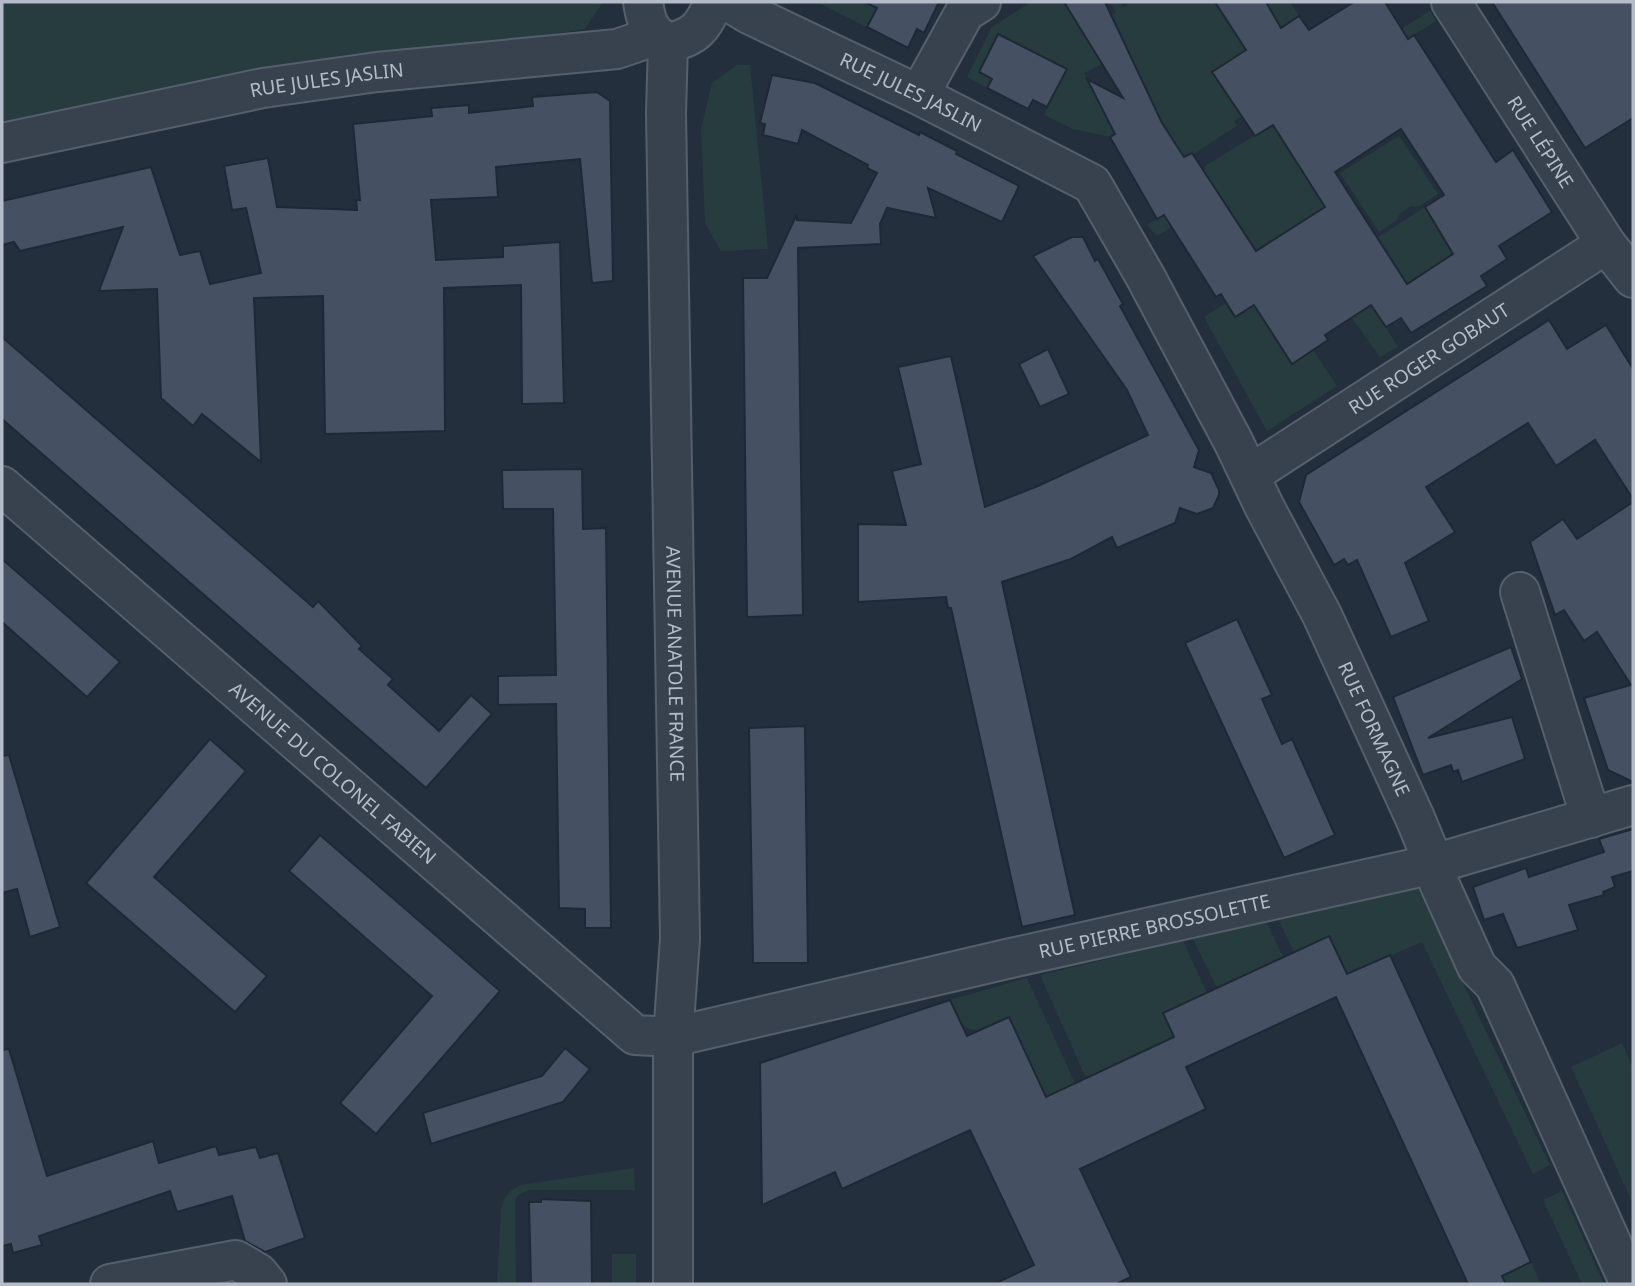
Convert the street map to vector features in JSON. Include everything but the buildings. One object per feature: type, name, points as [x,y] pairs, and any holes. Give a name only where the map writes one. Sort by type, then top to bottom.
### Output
[{"type":"street","name":"RUE JULES JASLIN","points":[[2,143],[263,88],[377,72],[617,49],[655,27],[687,39],[704,24],[714,2]]},
{"type":"street","name":"RUE JULES JASLIN","points":[[729,2],[1092,184]]},
{"type":"street","points":[[919,96],[965,12],[981,2]]},
{"type":"street","name":"RUE LÉPINE","points":[[1451,2],[1605,244],[1633,278]]},
{"type":"street","name":"AVENUE ANATOLE FRANCE","points":[[655,27],[666,104],[680,939],[673,1037],[673,1284]]},
{"type":"street","name":"RUE FORMAGNE","points":[[1092,184],[1145,276],[1251,474],[1264,506],[1322,615],[1434,864],[1438,883],[1476,967],[1495,985],[1630,1284]]},
{"type":"street","name":"RUE ROGER GOBAUT","points":[[1251,474],[1605,244]]},
{"type":"street","name":"AVENUE DU COLONEL FABIEN","points":[[2,486],[635,1035],[673,1037]]},
{"type":"street","points":[[1520,592],[1591,818]]},
{"type":"street","name":"RUE PIERRE BROSSOLETTE","points":[[673,1037],[1023,955],[1434,864],[1633,805]]},
{"type":"street","points":[[110,1284],[236,1260],[258,1273],[267,1284]]},
{"type":"green space","points":[[2,2],[603,2],[585,29],[202,88],[2,127]]},
{"type":"green space","points":[[817,2],[880,2],[867,27]]},
{"type":"green space","points":[[1031,2],[1064,2],[1083,32],[1116,12],[1110,2],[1120,2],[1123,7],[1132,2],[1221,2],[1217,4],[1273,16],[1266,2],[1290,2],[1299,16],[1254,45],[1376,44],[1430,11],[1436,21],[1344,79],[1283,91],[1234,121],[1237,126],[1175,166],[1154,110],[1110,137],[1073,129],[1044,115],[1066,69],[999,34],[979,72],[992,79],[987,88],[967,77],[992,27]],"holes":[[[1128,51],[1152,102],[1110,123],[1084,73]]]},
{"type":"green space","points":[[737,65],[750,65],[768,249],[721,251],[705,223],[701,129],[712,83]]},
{"type":"green space","points":[[1277,122],[1337,200],[1250,254],[1220,197],[1157,236],[1147,225],[1170,212],[1161,197],[1205,169],[1205,166]]},
{"type":"green space","points":[[1399,136],[1438,194],[1418,207],[1411,206],[1400,213],[1397,220],[1379,232],[1340,173]]},
{"type":"green space","points":[[1425,207],[1454,253],[1422,274],[1413,295],[1377,238]]},
{"type":"green space","points":[[1368,299],[1398,347],[1380,357],[1352,318],[1366,308]]},
{"type":"green space","points":[[1226,303],[1236,317],[1254,305],[1292,363],[1313,350],[1337,386],[1267,431],[1204,317]]},
{"type":"green space","points":[[1416,885],[1550,1165],[1533,1174],[1422,942],[1347,974],[1329,937],[1294,952],[1278,919]]},
{"type":"green space","points":[[1266,921],[1283,957],[1217,988],[1193,939]]},
{"type":"green space","points":[[1183,941],[1207,993],[1174,1037],[1086,1078],[1040,975]]},
{"type":"green space","points":[[1027,978],[1075,1083],[1046,1097],[980,1030],[964,1025],[950,1000]]},
{"type":"green space","points":[[1622,1043],[1633,1068],[1633,1204],[1571,1067]]},
{"type":"green space","points":[[634,1168],[635,1190],[529,1190],[518,1195],[515,1201],[516,1284],[497,1284],[502,1206],[512,1190],[520,1185]]},
{"type":"green space","points":[[1562,1191],[1604,1284],[1582,1284],[1543,1200]]},
{"type":"green space","points":[[612,1254],[636,1254],[636,1284],[612,1284]]},
{"type":"green space","points":[[1531,1262],[1541,1284],[1506,1284],[1502,1276]]}]
